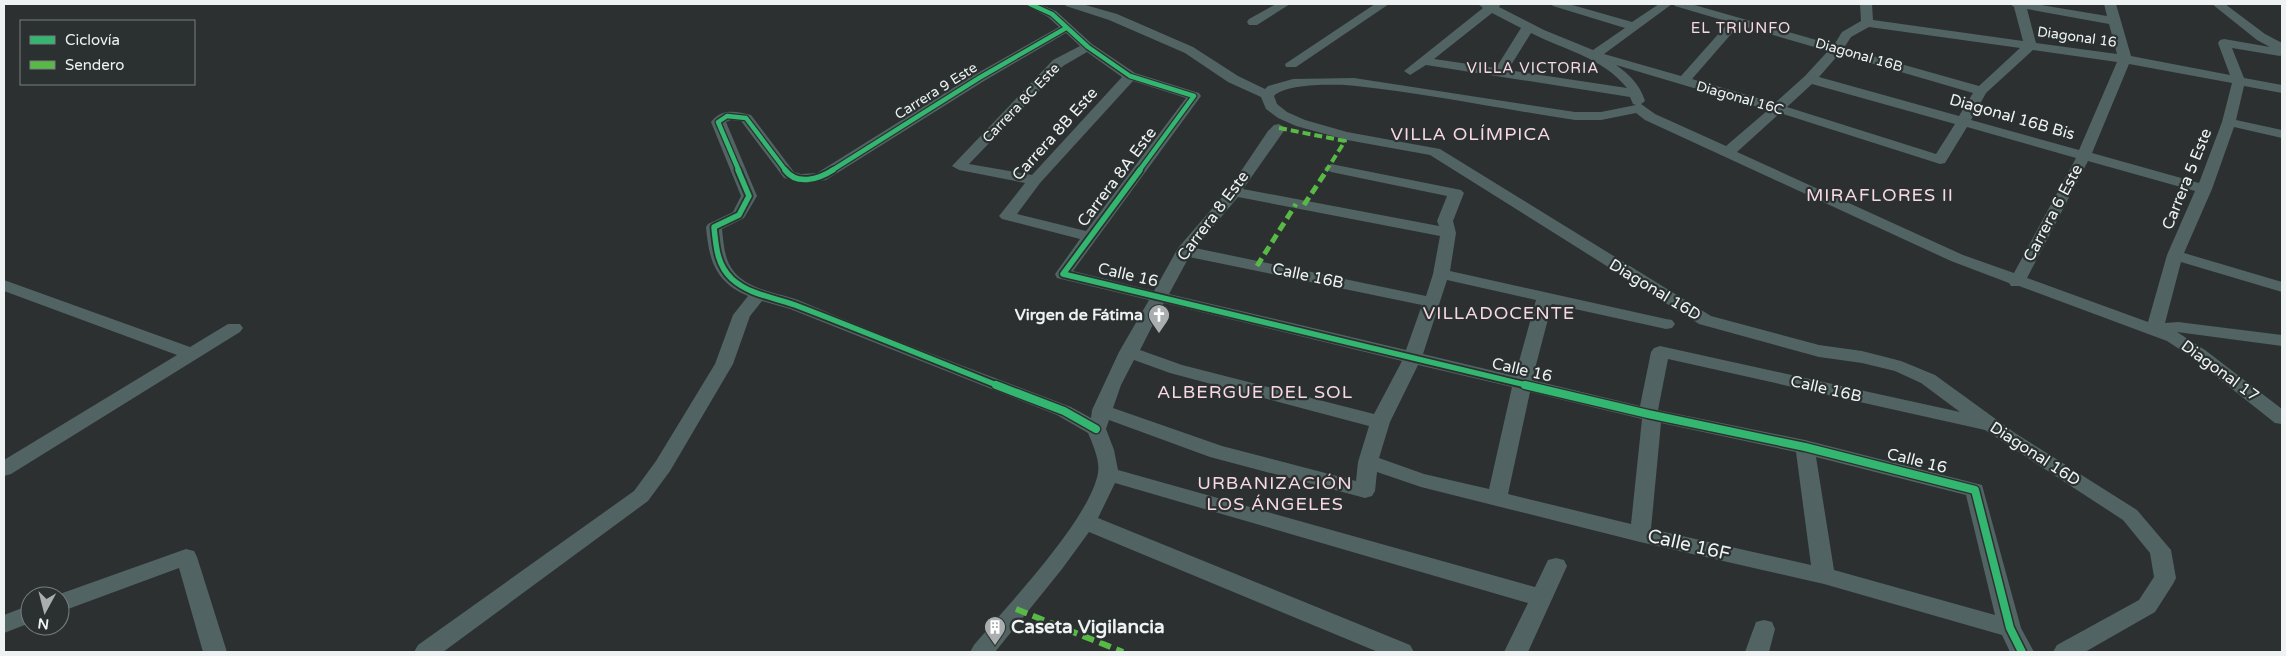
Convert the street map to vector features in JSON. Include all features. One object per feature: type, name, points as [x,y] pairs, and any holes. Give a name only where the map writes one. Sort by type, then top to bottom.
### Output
[{"type":"street","points":[[1030,4],[1052,14],[1088,48],[1130,76]]},
{"type":"street","name":"Diagonal 16D","points":[[1070,4],[1113,17],[1189,50],[1233,79],[1268,94],[1272,106],[1290,118],[1334,134],[1408,145],[1435,152],[1705,320],[1819,351],[1862,357],[1928,378],[1992,426],[2130,515],[2160,550],[2165,578],[2147,606],[2065,652]]},
{"type":"street","points":[[1253,22],[1284,4]]},
{"type":"street","points":[[1291,64],[1383,4]]},
{"type":"street","points":[[1557,4],[1635,27]]},
{"type":"street","points":[[1666,4],[1594,55],[1625,77],[1650,118],[1957,258],[2017,282],[2155,330],[2178,326],[2282,340]]},
{"type":"street","name":"Diagonal 16B","points":[[1679,4],[1981,91]]},
{"type":"street","points":[[1727,153],[1810,79],[1837,49],[1846,35],[1867,23],[1866,4]]},
{"type":"street","points":[[1962,121],[1981,91],[2031,45],[2018,4],[2114,21]]},
{"type":"street","points":[[2110,4],[2125,59]]},
{"type":"street","points":[[2218,4],[2242,23],[2281,49]]},
{"type":"street","points":[[1410,71],[1490,5],[1534,30],[1500,73]]},
{"type":"street","points":[[1684,81],[1736,21]]},
{"type":"street","name":"Diagonal 16","points":[[1867,23],[2125,59],[2282,89]]},
{"type":"street","name":"Carrera 9 Este","points":[[758,296],[744,289],[729,276],[718,257],[714,227],[739,215],[749,196],[718,122],[727,116],[746,118],[789,175],[802,179],[821,177],[980,78],[1066,28]]},
{"type":"street","name":"Diagonal 16C","points":[[1534,30],[1594,55],[1777,108],[1940,160],[1962,121]]},
{"type":"street","points":[[2239,80],[2224,43],[2281,49]]},
{"type":"street","name":"Carrera 8C Este","points":[[1035,180],[959,166],[1058,63],[1088,48]]},
{"type":"street","name":"Carrera 6 Este","points":[[2017,282],[2084,156],[2125,59]]},
{"type":"street","points":[[1425,60],[1638,101]]},
{"type":"street","name":"Carrera 8A Este","points":[[1063,274],[1194,96],[1130,76]]},
{"type":"street","name":"Carrera 8B Este","points":[[1090,237],[1007,216],[1035,180],[1130,76]]},
{"type":"street","name":"Diagonal 16B Bis","points":[[1810,79],[2204,189]]},
{"type":"street","name":"Carrera 5 Este","points":[[2155,330],[2175,255],[2204,189],[2229,122],[2239,80]]},
{"type":"street","points":[[1268,94],[1274,89],[1293,83],[1354,82],[1575,116],[1601,116],[1638,101]]},
{"type":"street","points":[[2229,122],[2282,134]]},
{"type":"street","name":"Carrera 8 Este","points":[[1099,420],[1128,352],[1184,250],[1234,192],[1272,134],[1280,128]]},
{"type":"street","points":[[426,652],[640,496],[663,466],[724,364],[742,315],[758,296],[792,304],[1064,411],[1365,491],[1368,462],[1380,422],[1412,359],[1441,274],[1448,233],[1445,220],[1456,193],[1331,168]]},
{"type":"street","points":[[1234,192],[1448,233]]},
{"type":"street","name":"Calle 16B","points":[[1184,250],[1432,302]]},
{"type":"street","points":[[2175,255],[2282,287]]},
{"type":"street","name":"Calle 16","points":[[1063,274],[1412,359],[1650,414],[1805,446],[1976,490],[2010,628]]},
{"type":"street","points":[[1441,274],[1666,324]]},
{"type":"street","points":[[4,286],[191,354]]},
{"type":"street","points":[[1498,498],[1522,384],[1544,298]]},
{"type":"street","points":[[4,469],[234,328]]},
{"type":"street","name":"Diagonal 17","points":[[2155,330],[2173,337],[2199,354],[2282,418]]},
{"type":"street","points":[[1128,352],[1176,369],[1380,422]]},
{"type":"street","name":"Calle 16B","points":[[1650,414],[1660,352],[1992,426]]},
{"type":"street","points":[[1640,534],[1650,414]]},
{"type":"street","points":[[982,652],[1086,522],[1104,490],[1108,474],[1106,450],[1099,420]]},
{"type":"street","points":[[1805,446],[1824,576]]},
{"type":"street","name":"Calle 16F","points":[[1368,462],[1421,480],[1640,534],[1824,576],[2010,628]]},
{"type":"street","points":[[1108,474],[1542,598]]},
{"type":"street","points":[[1086,522],[1402,652]]},
{"type":"street","points":[[70,599],[186,557],[214,652]]},
{"type":"street","points":[[1516,652],[1556,566]]},
{"type":"street","points":[[4,624],[20,618]]},
{"type":"street","points":[[2010,628],[2022,652]]},
{"type":"street","points":[[1757,652],[1764,629]]},
{"type":"marked path","points":[[1279,128],[1345,141],[1304,205]]},
{"type":"marked path","points":[[1257,266],[1296,204]]},
{"type":"marked path","points":[[1016,609],[1123,652]]},
{"type":"cycle path","points":[[1030,4],[1052,14],[1088,47],[1130,76],[1194,96],[1063,274],[1648,414],[1805,447],[1975,490],[2010,628],[2022,652]]},
{"type":"cycle path","points":[[1066,28],[979,78],[821,177],[801,179],[789,175],[746,118],[731,115],[724,117],[718,122],[749,196],[739,215],[714,227],[718,258],[731,278],[748,290],[796,305],[814,314],[1064,411],[1096,429]]},
{"type":"place","name":"Virgen de Fátima","points":[[1159,334]]},
{"type":"place","name":"Caseta Vigilancia","points":[[995,646]]},
{"type":"district","name":"EL TRIUNFO","points":[[1741,28]]},
{"type":"district","name":"VILLA VICTORIA","points":[[1533,68]]},
{"type":"district","name":"VILLA OLÍMPICA","points":[[1471,134]]},
{"type":"district","name":"MIRAFLORES II","points":[[1880,195]]},
{"type":"district","name":"VILLADOCENTE","points":[[1499,313]]},
{"type":"district","name":"ALBERGUE DEL SOL","points":[[1255,392]]},
{"type":"district","name":"URBANIZACIÓN LOS ÁNGELES","points":[[1275,493]]}]
